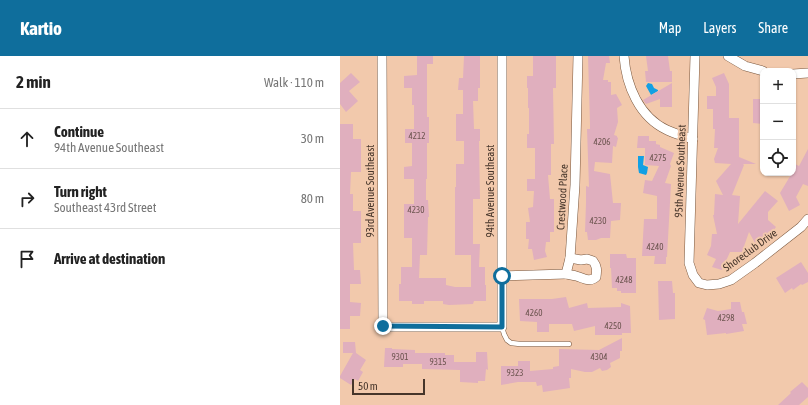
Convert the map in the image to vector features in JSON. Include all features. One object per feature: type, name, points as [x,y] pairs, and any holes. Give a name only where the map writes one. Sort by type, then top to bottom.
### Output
[{"type":"street","name":"93rd Avenue Southeast","points":[[382,56],[383,326],[502,327]]},
{"type":"street","name":"94th Avenue Southeast","points":[[502,56],[502,327]]},
{"type":"street","name":"Crestwood Place","points":[[566,274],[570,258],[575,185],[578,56]]},
{"type":"street","points":[[624,56],[628,80],[642,110],[654,122],[667,130],[693,139]]},
{"type":"street","name":"95th Avenue Southeast","points":[[695,56],[689,263],[693,275],[699,283]]},
{"type":"street","points":[[728,56],[745,66],[760,70]]},
{"type":"street","points":[[796,74],[808,72]]},
{"type":"street","name":"Shoreclub Drive","points":[[699,283],[707,285],[719,284],[731,280],[801,227],[808,219]]},
{"type":"street","points":[[502,276],[566,274],[586,280],[592,280],[596,277],[597,271],[593,261],[587,259],[581,260],[570,258]]},
{"type":"lane","points":[[502,327],[507,340],[511,343],[569,344]]},
{"type":"water","points":[[648,83],[652,84],[658,91],[651,95],[646,86]]},
{"type":"water","points":[[638,156],[644,156],[643,165],[648,167],[646,175],[639,173]]},
{"type":"building","points":[[417,56],[433,56],[433,64],[427,64],[427,117],[429,117],[429,143],[427,143],[426,200],[428,200],[429,217],[427,255],[420,255],[419,278],[446,278],[446,285],[455,287],[471,287],[471,255],[455,255],[456,164],[464,164],[464,141],[456,141],[456,114],[463,114],[463,90],[458,90],[459,78],[463,78],[464,56],[480,56],[480,88],[478,88],[478,101],[473,101],[474,129],[480,129],[480,199],[473,199],[473,244],[480,244],[479,267],[485,267],[486,301],[474,301],[473,304],[449,305],[443,304],[443,301],[424,301],[424,304],[412,304],[412,301],[399,301],[401,267],[412,267],[412,238],[404,238],[404,204],[414,204],[414,179],[404,179],[404,167],[412,166],[412,143],[405,143],[405,129],[414,129],[414,105],[412,105],[412,88],[404,88],[404,76],[417,75]]},
{"type":"building","points":[[533,56],[556,56],[556,88],[553,88],[554,144],[551,144],[551,175],[548,175],[550,199],[554,199],[554,232],[550,232],[550,242],[546,242],[545,251],[547,257],[534,260],[532,249],[528,249],[529,239],[526,239],[526,222],[530,222],[528,208],[533,207],[534,191],[527,191],[527,179],[535,179],[535,148],[527,148],[527,134],[529,134],[529,108],[527,76],[533,76]]},
{"type":"building","points":[[588,56],[609,56],[610,63],[606,63],[603,80],[608,80],[608,82],[611,82],[611,95],[616,94],[622,105],[617,108],[618,122],[614,135],[618,138],[616,147],[613,146],[612,163],[595,162],[594,171],[610,174],[613,203],[621,203],[620,220],[611,221],[610,238],[601,238],[596,240],[588,240],[587,232],[585,232],[586,186],[589,187],[587,129],[590,129]]},
{"type":"building","points":[[646,56],[668,56],[670,71],[672,71],[672,82],[646,82],[645,71],[648,71]]},
{"type":"building","points":[[351,73],[360,82],[349,91],[358,101],[346,112],[340,104],[340,83]]},
{"type":"building","points":[[724,73],[729,84],[729,118],[739,118],[739,157],[756,164],[743,164],[744,165],[732,195],[740,196],[738,224],[765,191],[778,201],[768,212],[768,220],[776,227],[769,236],[755,243],[749,232],[742,252],[730,252],[722,270],[712,267],[716,259],[707,255],[711,246],[712,234],[717,234],[713,215],[715,194],[723,195],[716,181],[731,164],[715,163],[714,159],[718,148],[714,148],[715,129],[713,129],[713,109],[707,109],[707,96],[716,96],[716,87],[712,78]]},
{"type":"building","points":[[672,83],[672,107],[660,107],[660,99],[646,104],[643,100]]},
{"type":"building","points":[[753,99],[760,99],[760,124],[753,123]]},
{"type":"building","points":[[340,124],[353,124],[353,139],[361,139],[361,172],[351,172],[350,194],[353,194],[353,211],[361,211],[361,243],[353,243],[354,270],[360,270],[361,284],[350,284],[350,302],[361,303],[360,316],[350,316],[350,329],[340,329]]},
{"type":"building","points":[[638,136],[649,136],[649,141],[656,141],[656,144],[660,145],[660,147],[674,153],[665,183],[671,184],[666,264],[654,264],[655,256],[642,256],[644,219],[657,219],[657,196],[643,193],[645,180],[652,181],[659,166],[645,165],[645,148],[637,148]]},
{"type":"building","points":[[808,149],[808,186],[803,184],[796,197],[800,205],[789,211],[780,193],[790,176],[796,176],[796,164],[799,166]]},
{"type":"building","points":[[610,254],[626,254],[627,258],[636,258],[636,293],[621,293],[621,291],[617,291],[617,288],[612,288]]},
{"type":"building","points":[[801,262],[808,273],[808,282],[802,285],[801,284],[793,290],[792,288],[785,293],[776,278]]},
{"type":"building","points":[[658,281],[672,281],[673,293],[675,293],[675,319],[659,320]]},
{"type":"building","points":[[566,297],[569,308],[587,303],[588,308],[621,307],[621,303],[630,306],[631,333],[622,333],[622,335],[595,335],[595,326],[574,331],[572,324],[549,324],[549,332],[537,332],[537,322],[520,321],[519,299],[552,299]]},
{"type":"building","points":[[731,302],[740,302],[747,324],[742,324],[744,331],[707,335],[705,320],[703,319],[707,308],[718,311],[731,309]]},
{"type":"building","points":[[622,338],[622,351],[620,351],[620,358],[610,363],[611,367],[607,370],[602,371],[600,368],[592,372],[571,369],[571,378],[569,378],[570,388],[543,392],[542,385],[537,386],[536,382],[518,382],[501,385],[501,366],[518,366],[518,361],[530,361],[530,371],[553,369],[553,367],[559,366],[559,349],[599,350]]},
{"type":"building","points":[[343,342],[355,342],[356,353],[366,360],[360,370],[363,372],[358,381],[355,379],[351,385],[340,378],[353,353],[343,353]]},
{"type":"building","points":[[385,348],[415,350],[415,353],[445,353],[445,355],[454,355],[454,362],[476,362],[476,352],[487,352],[488,370],[486,369],[485,381],[478,381],[478,383],[460,382],[460,370],[422,369],[422,364],[403,364],[403,367],[384,367]]},
{"type":"building","points":[[802,382],[808,388],[808,397],[799,405],[778,405],[791,393],[790,392]]},
{"type":"route","points":[[383,326],[502,327],[502,276]]}]
